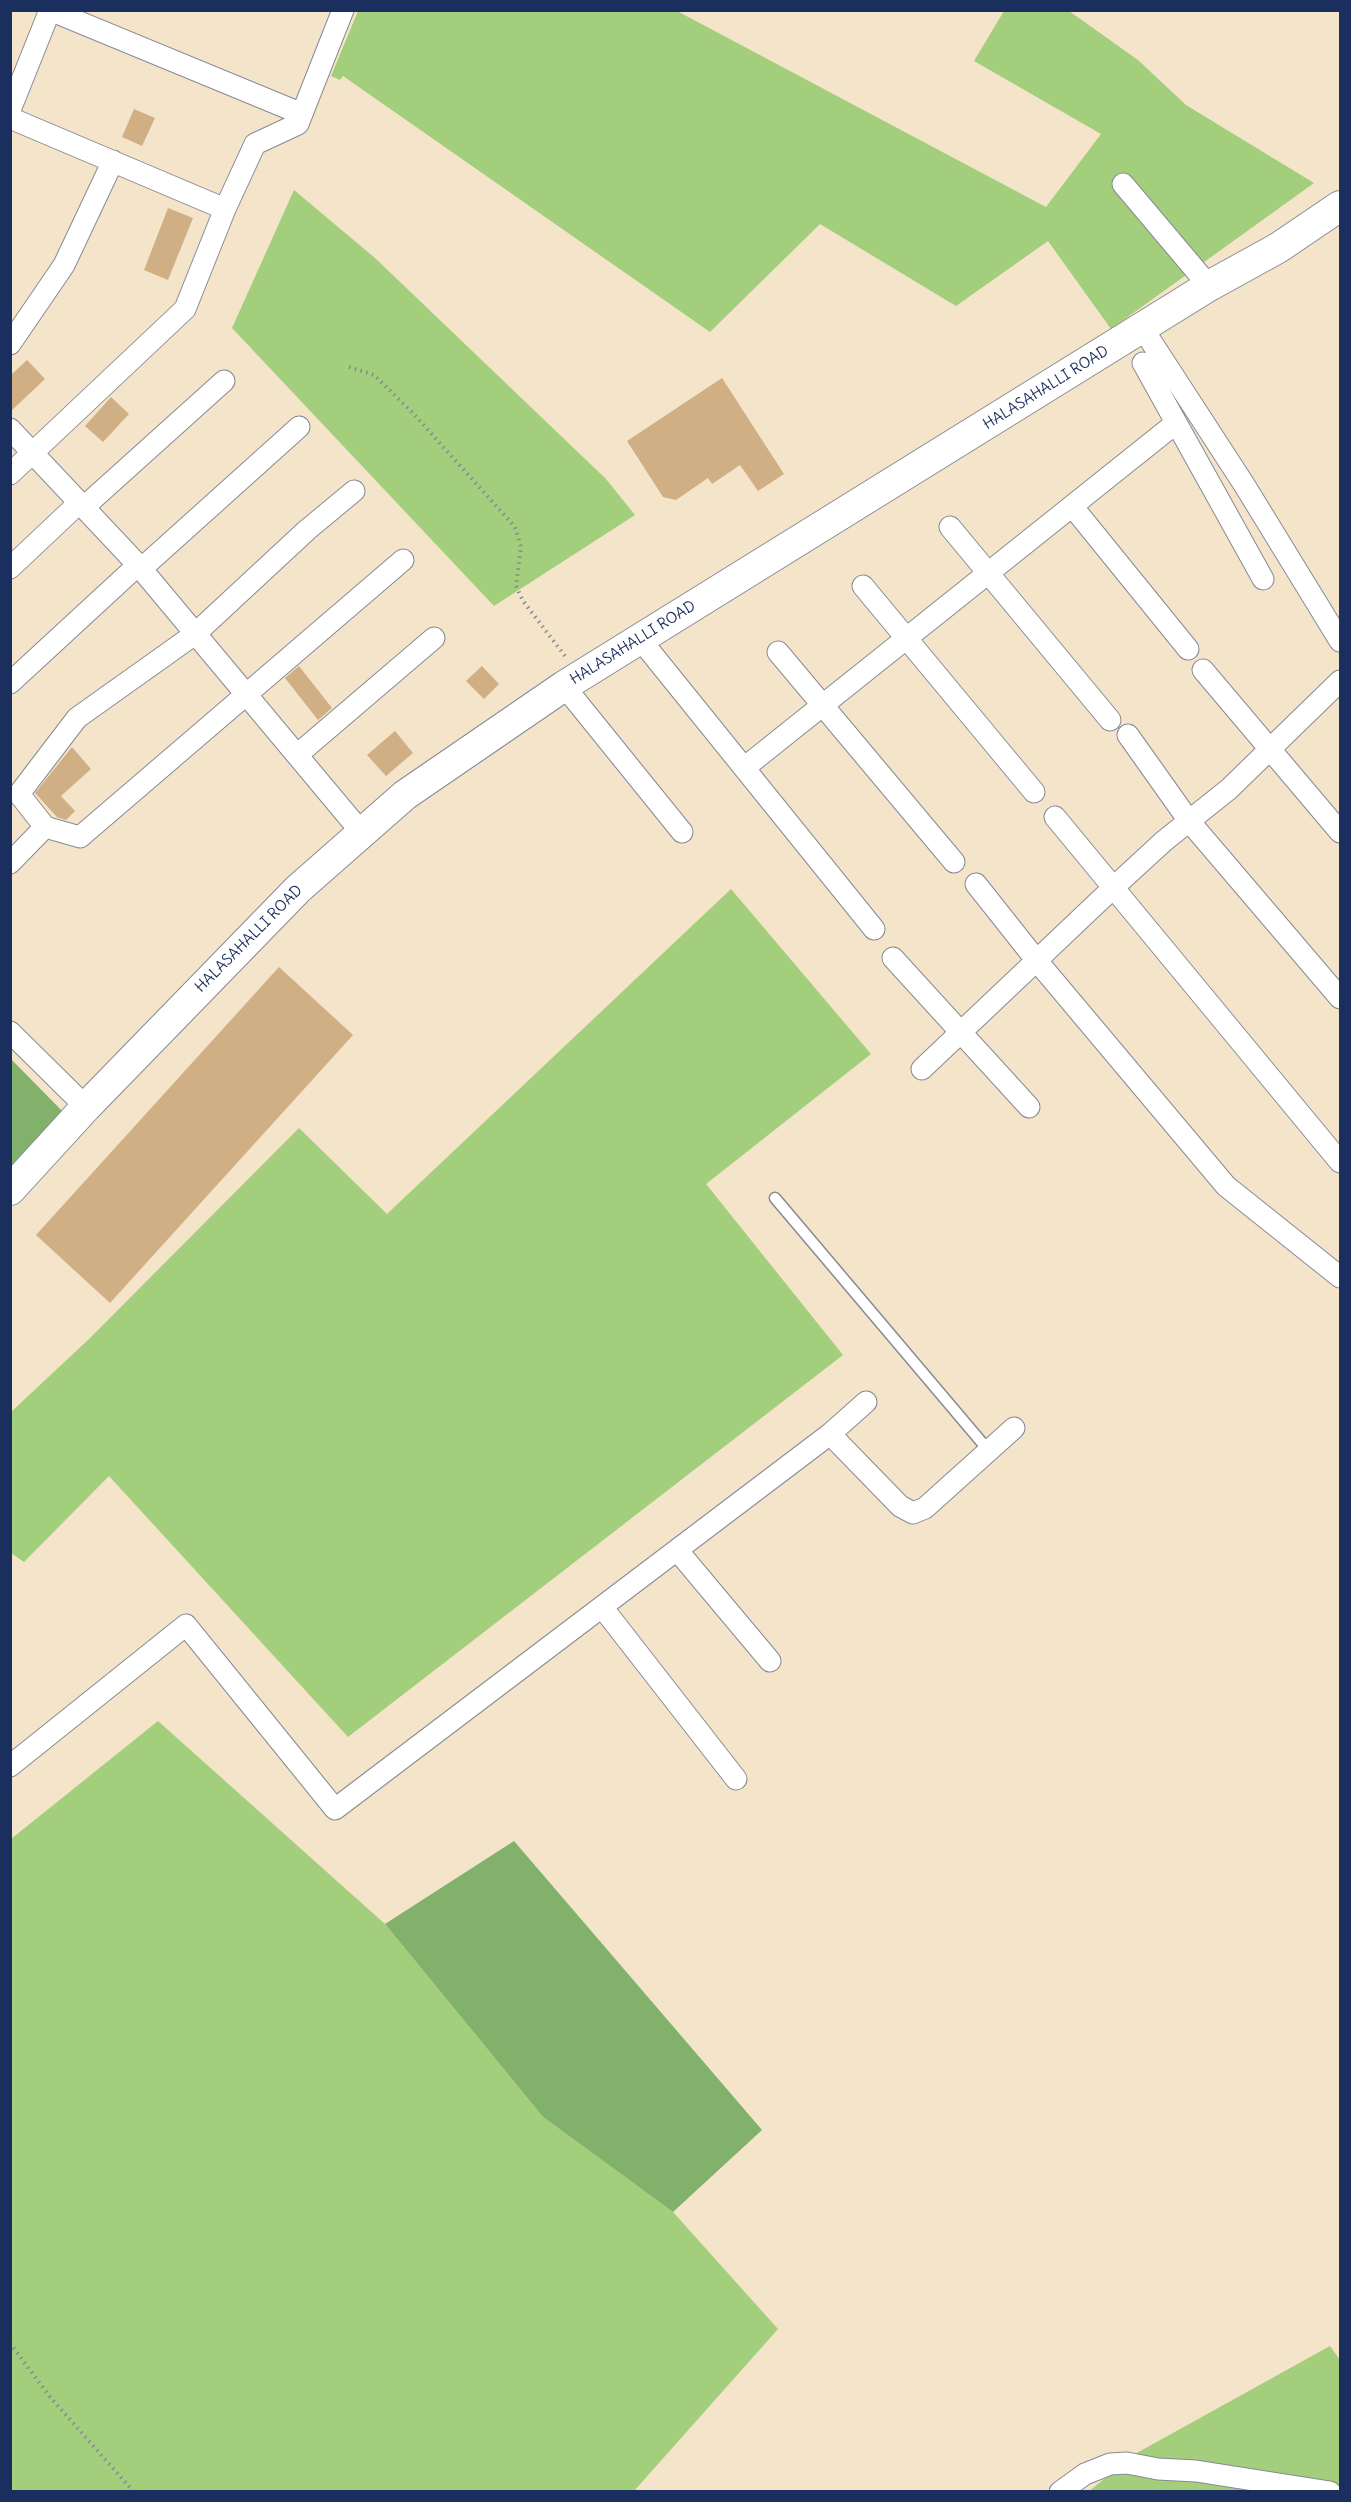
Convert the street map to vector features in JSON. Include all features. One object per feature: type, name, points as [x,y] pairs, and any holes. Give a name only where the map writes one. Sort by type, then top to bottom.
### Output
[{"type":"main road","name":"HALASAHALLI ROAD","points":[[10,1190],[86,1107],[298,889],[405,795],[572,681],[1209,286],[1278,249],[1341,206]]},
{"type":"street","points":[[10,110],[50,10],[302,114]]},
{"type":"street","points":[[10,474],[184,309],[225,208],[255,144],[298,124],[344,10]]},
{"type":"street","points":[[10,118],[225,208]]},
{"type":"street","points":[[10,344],[64,265],[113,161]]},
{"type":"street","points":[[1123,184],[1209,286]]},
{"type":"street","points":[[1143,329],[1245,486],[1341,641]]},
{"type":"street","points":[[1143,363],[1263,579]]},
{"type":"street","points":[[10,568],[224,381]]},
{"type":"street","points":[[744,768],[1176,423]]},
{"type":"street","points":[[10,683],[299,427]]},
{"type":"street","points":[[10,429],[139,567],[362,833]]},
{"type":"street","points":[[354,491],[307,530],[195,633],[77,718],[19,794],[45,827],[80,837],[403,560]]},
{"type":"street","points":[[1072,506],[1188,649]]},
{"type":"street","points":[[950,527],[1110,720]]},
{"type":"street","points":[[863,586],[1034,792]]},
{"type":"street","points":[[297,755],[434,638]]},
{"type":"street","points":[[640,639],[874,929]]},
{"type":"street","points":[[778,652],[954,862]]},
{"type":"street","points":[[1203,670],[1341,832]]},
{"type":"street","points":[[572,681],[682,832]]},
{"type":"street","points":[[922,1069],[1114,887],[1228,789],[1341,681]]},
{"type":"street","points":[[1128,735],[1189,821],[1341,998]]},
{"type":"street","points":[[1055,817],[1341,1162]]},
{"type":"street","points":[[10,862],[45,827]]},
{"type":"street","points":[[976,884],[1037,961],[1226,1186],[1341,1277]]},
{"type":"street","points":[[893,958],[1029,1107]]},
{"type":"street","points":[[10,1032],[86,1107]]},
{"type":"street","points":[[10,1766],[186,1625],[335,1809],[830,1434],[867,1402]]},
{"type":"street","points":[[830,1434],[900,1506],[913,1513],[925,1508],[1014,1428]]},
{"type":"street","points":[[676,1550],[770,1661]]},
{"type":"street","points":[[602,1607],[736,1779]]},
{"type":"street","points":[[1060,2492],[1085,2474],[1110,2464],[1127,2463],[1158,2469],[1196,2471],[1330,2492]]},
{"type":"lane","points":[[775,1198],[989,1451]]},
{"type":"path","points":[[349,367],[374,375],[411,411],[515,527],[520,547],[516,586],[572,681]]},
{"type":"path","points":[[10,2343],[50,2397],[134,2492]]},
{"type":"green space","points":[[358,11],[677,11],[1046,207],[1101,134],[974,61],[1004,11],[1069,11],[1138,60],[1186,105],[1314,183],[1111,329],[1048,241],[956,306],[820,224],[710,332],[343,76],[340,80],[331,76]]},
{"type":"green space","points":[[294,190],[375,258],[606,479],[635,515],[494,606],[232,328]]},
{"type":"green space","points":[[731,889],[871,1054],[706,1184],[843,1355],[348,1737],[109,1476],[24,1562],[11,1553],[11,1412],[89,1339],[299,1128],[387,1214]]},
{"type":"green space","points":[[10,1058],[69,1118],[10,1181]]},
{"type":"green space","points":[[158,1721],[385,1924],[543,2117],[673,2212],[778,2329],[634,2491],[11,2492],[11,1839]]},
{"type":"green space","points":[[514,1841],[762,2130],[673,2212],[543,2117],[385,1924]]},
{"type":"green space","points":[[1330,2346],[1340,2360],[1340,2491],[1088,2492],[1135,2454]]},
{"type":"building","points":[[134,109],[155,118],[142,146],[122,137]]},
{"type":"building","points":[[168,208],[193,218],[168,280],[144,270]]},
{"type":"building","points":[[27,360],[45,379],[10,412],[10,376]]},
{"type":"building","points":[[722,378],[784,474],[758,491],[740,465],[712,484],[708,478],[676,500],[663,497],[627,441]]},
{"type":"building","points":[[111,397],[129,414],[103,442],[85,426]]},
{"type":"building","points":[[299,666],[332,708],[318,720],[285,678]]},
{"type":"building","points":[[482,666],[499,684],[484,699],[466,681]]},
{"type":"building","points":[[395,731],[413,753],[386,776],[367,755]]},
{"type":"building","points":[[72,747],[91,769],[61,796],[75,811],[66,820],[57,817],[35,793]]},
{"type":"building","points":[[279,967],[353,1035],[110,1303],[36,1235]]}]
